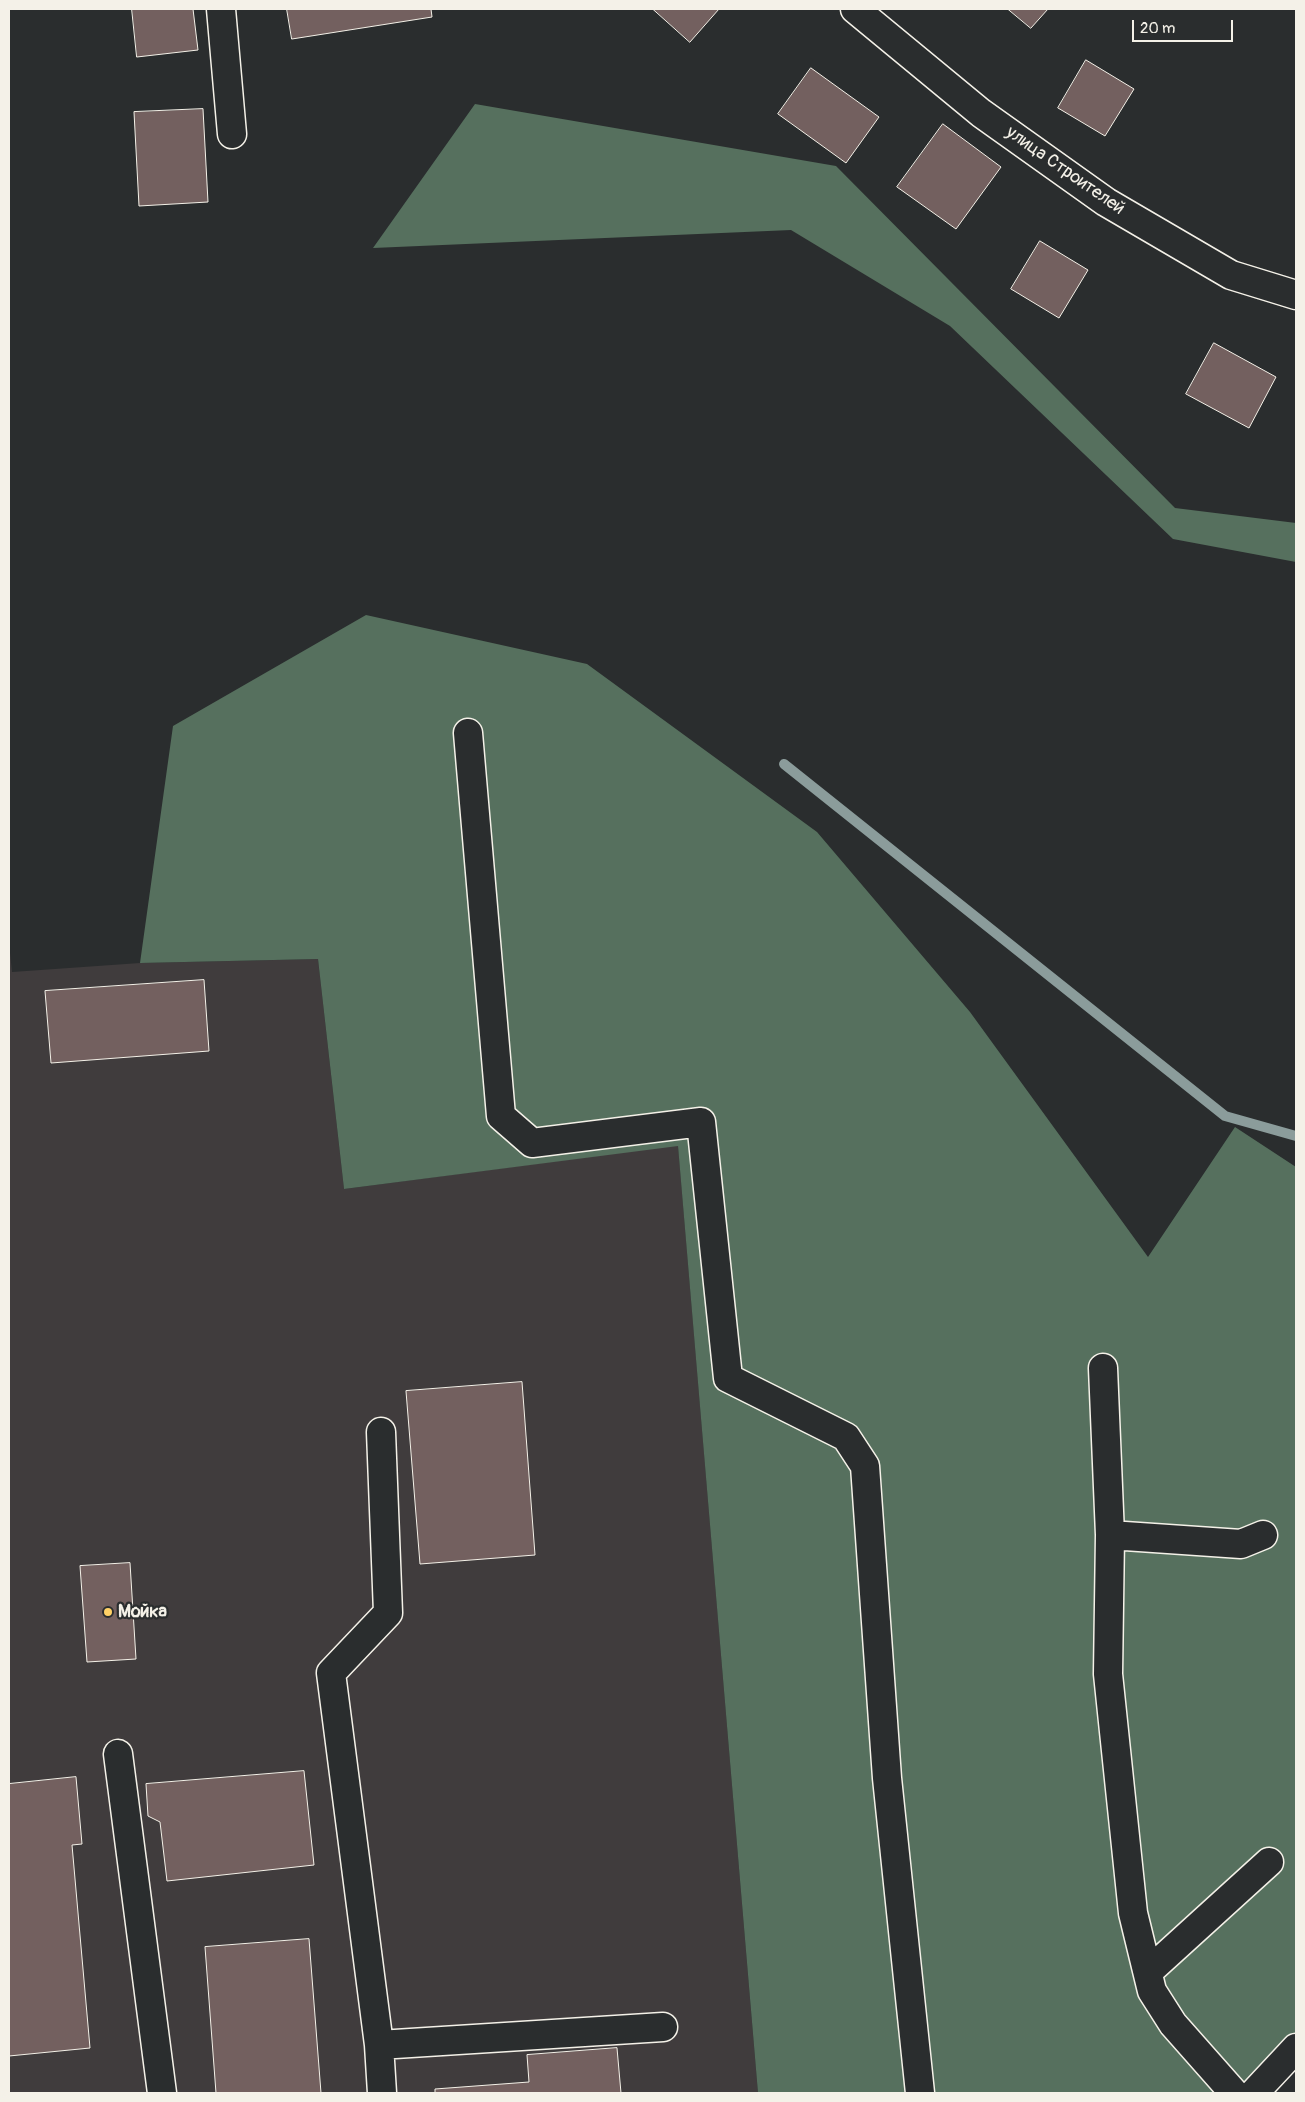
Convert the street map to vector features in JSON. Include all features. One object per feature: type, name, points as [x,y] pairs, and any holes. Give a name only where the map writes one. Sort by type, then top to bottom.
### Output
[{"type":"street","points":[[221,9],[232,134]]},
{"type":"street","name":"улица Строителей","points":[[855,9],[981,113],[1106,202],[1231,275],[1296,296]]},
{"type":"street","points":[[468,733],[501,1116],[532,1143],[701,1122],[728,1378],[846,1437],[865,1466],[887,1778],[920,2093]]},
{"type":"street","points":[[1103,1368],[1110,1535],[1108,1674],[1133,1913],[1152,1991],[1173,2024],[1234,2093]]},
{"type":"street","points":[[381,1432],[388,1613],[331,1673],[379,2045],[382,2093]]},
{"type":"street","points":[[1110,1535],[1241,1544],[1263,1535]]},
{"type":"street","points":[[118,1754],[162,2093]]},
{"type":"street","points":[[1148,1972],[1269,1862]]},
{"type":"street","points":[[379,2045],[663,2027]]},
{"type":"street","points":[[1254,2093],[1296,2048]]},
{"type":"shaded area","points":[[9,943],[12,972],[140,963],[318,959],[344,1189],[678,1145],[758,2093],[9,2093]]},
{"type":"green space","points":[[475,104],[836,166],[1175,508],[1296,523],[1296,562],[1173,539],[950,326],[791,230],[373,248]]},
{"type":"green space","points":[[366,615],[587,664],[817,832],[970,1012],[1148,1257],[1235,1127],[1296,1167],[1296,2047],[1254,2093],[758,2093],[678,1146],[344,1189],[318,959],[140,963],[173,726]]},
{"type":"building","points":[[132,9],[193,9],[198,50],[137,57]]},
{"type":"building","points":[[287,9],[431,9],[432,17],[292,39]]},
{"type":"building","points":[[653,9],[719,9],[690,42]]},
{"type":"building","points":[[1008,9],[1048,9],[1031,28]]},
{"type":"building","points":[[1086,60],[1134,89],[1105,136],[1058,108]]},
{"type":"building","points":[[811,68],[879,117],[846,163],[778,114]]},
{"type":"building","points":[[203,109],[208,202],[139,206],[134,112]]},
{"type":"building","points":[[943,124],[1001,167],[956,229],[897,187]]},
{"type":"building","points":[[1040,241],[1088,270],[1059,318],[1011,289]]},
{"type":"building","points":[[1214,343],[1276,377],[1249,428],[1186,394]]},
{"type":"building","points":[[204,980],[209,1051],[51,1063],[45,991]]},
{"type":"building","points":[[522,1382],[535,1555],[420,1564],[406,1391]]},
{"type":"building","name":"Мойка","points":[[130,1563],[136,1659],[87,1662],[80,1566]]},
{"type":"building","points":[[304,1771],[314,1865],[167,1881],[160,1822],[148,1816],[146,1784]]},
{"type":"building","points":[[76,1777],[82,1844],[72,1845],[90,2048],[9,2056],[9,1784]]},
{"type":"building","points":[[309,1939],[321,2093],[216,2093],[205,1947]]},
{"type":"building","points":[[617,2048],[621,2093],[435,2093],[435,2089],[529,2082],[527,2055]]},
{"type":"waterway","points":[[784,764],[1225,1116],[1296,1136]]},
{"type":"place","name":"Мойка","points":[[108,1612]]}]
